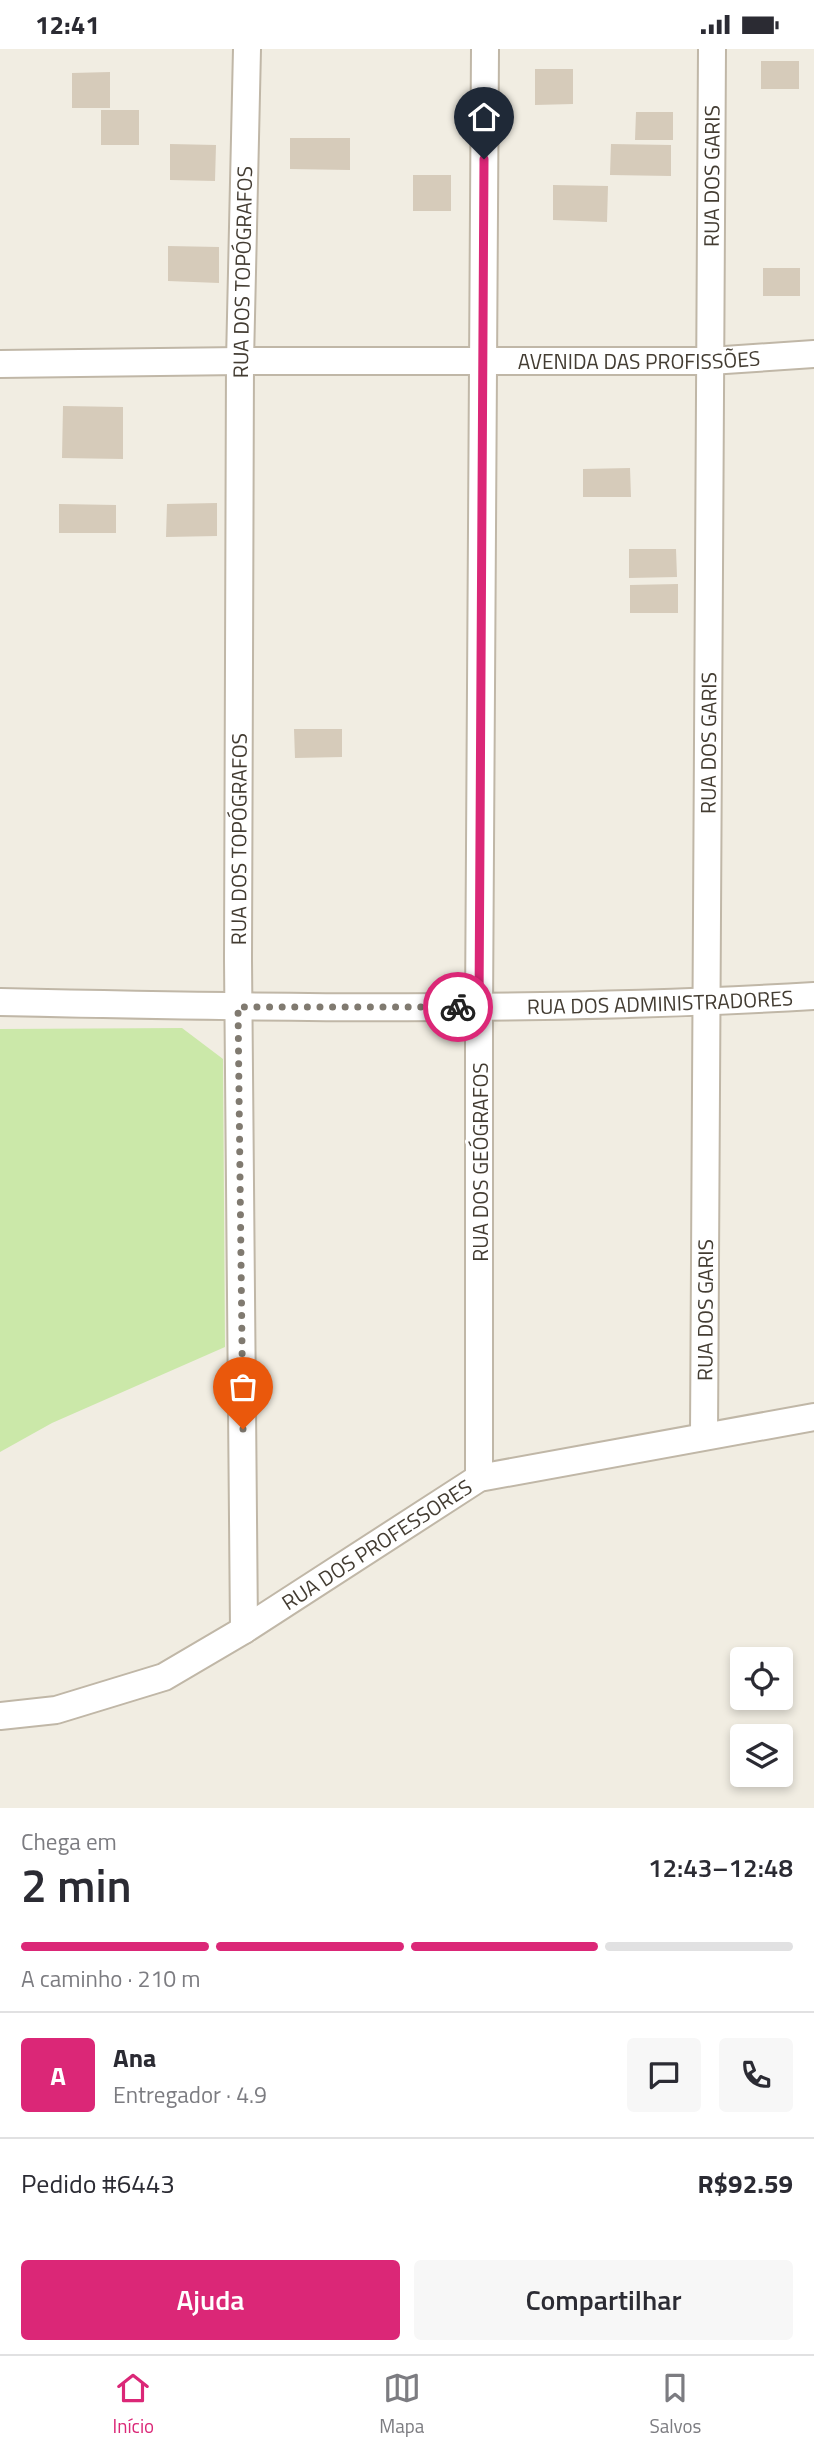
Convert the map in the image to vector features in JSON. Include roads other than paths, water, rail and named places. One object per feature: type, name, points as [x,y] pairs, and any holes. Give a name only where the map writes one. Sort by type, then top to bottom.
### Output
[{"type":"street","name":"RUA DOS TOPÓGRAFOS","points":[[244,1630],[238,1007],[240,361],[247,49]]},
{"type":"street","name":"RUA DOS GEÓGRAFOS","points":[[479,1478],[485,49]]},
{"type":"street","name":"RUA DOS GARIS","points":[[704,1436],[712,49]]},
{"type":"street","name":"AVENIDA DAS PROFISSÕES","points":[[0,363],[710,361],[814,354]]},
{"type":"street","name":"RUA DOS ADMINISTRADORES","points":[[0,1002],[238,1007],[479,1007],[706,1002],[814,996]]},
{"type":"street","name":"RUA DOS PROFESSORES","points":[[0,1716],[56,1710],[164,1677],[244,1630],[479,1478],[814,1417]]}]
